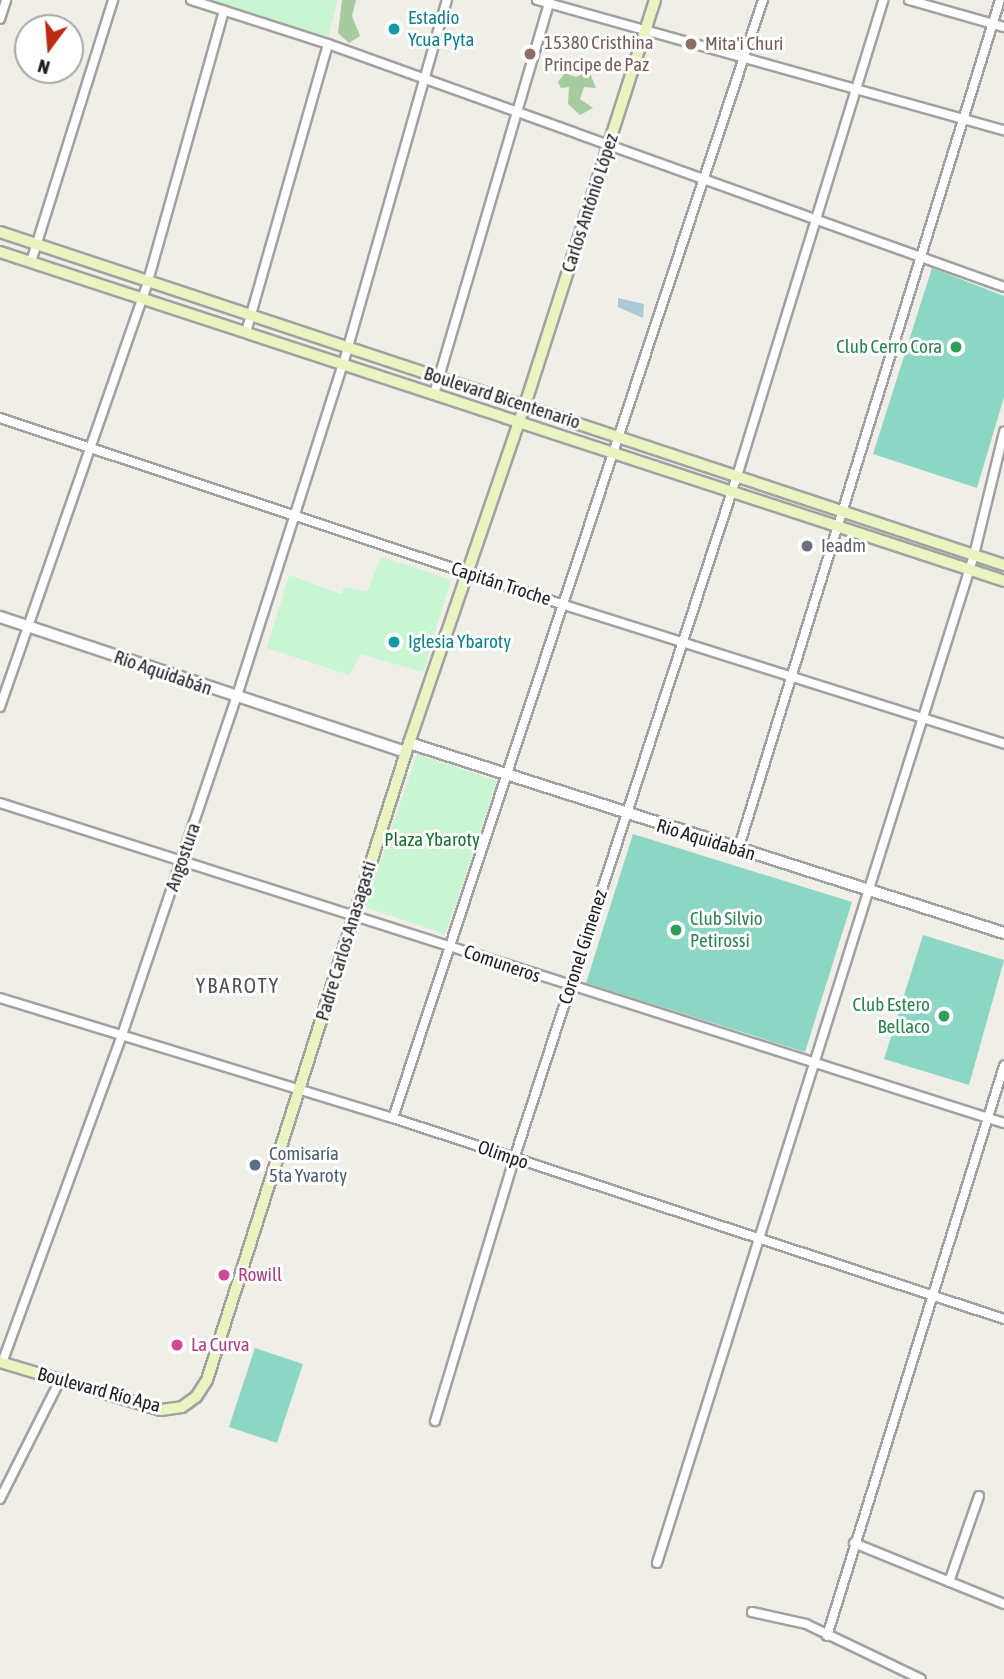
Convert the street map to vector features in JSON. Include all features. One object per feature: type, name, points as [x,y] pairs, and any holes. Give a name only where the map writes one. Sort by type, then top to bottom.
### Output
[{"type":"main road","name":"Carlos António López","points":[[525,405],[655,0]]},
{"type":"main road","name":"Boulevard Bicentenario","points":[[0,232],[1004,565]]},
{"type":"main road","name":"Boulevard Bicentenario","points":[[0,251],[1004,580]]},
{"type":"main road","name":"Padre Carlos Anasagasti","points":[[196,1397],[207,1380],[407,747],[516,421],[525,405]]},
{"type":"main road","name":"Boulevard Río Apa","points":[[1,1362],[161,1410],[182,1407],[196,1397]]},
{"type":"street","points":[[0,19],[6,0]]},
{"type":"street","points":[[31,262],[113,0]]},
{"type":"street","points":[[191,0],[328,44],[1004,287]]},
{"type":"street","name":"Angostura","points":[[1,1362],[122,1035],[296,516],[348,347],[447,0]]},
{"type":"street","points":[[537,0],[1004,130]]},
{"type":"street","points":[[393,1118],[561,604],[612,452],[620,437],[700,178],[763,0]]},
{"type":"street","name":"Coronel Gimenez","points":[[436,1422],[514,1159],[737,476],[883,0]]},
{"type":"street","points":[[909,0],[1004,27]]},
{"type":"street","points":[[738,850],[840,527],[1000,0]]},
{"type":"street","points":[[434,394],[549,2]]},
{"type":"street","points":[[0,707],[148,281],[225,10]]},
{"type":"street","points":[[246,332],[328,44]]},
{"type":"street","name":"Capitán Troche","points":[[0,418],[561,604],[793,674],[1004,744]]},
{"type":"street","points":[[657,1563],[967,568],[974,555],[1004,432]]},
{"type":"street","name":"Rio Aquidabán","points":[[0,617],[236,699],[504,775],[626,816],[1004,933]]},
{"type":"street","name":"Comuneros","points":[[0,803],[354,915],[569,987],[1004,1123]]},
{"type":"street","name":"Olimpo","points":[[0,998],[393,1118],[1004,1319]]},
{"type":"street","points":[[827,1636],[853,1544],[1004,1066]]},
{"type":"street","points":[[0,1499],[60,1380]]},
{"type":"street","points":[[949,1582],[979,1496]]},
{"type":"street","points":[[853,1544],[1004,1604]]},
{"type":"street","points":[[752,1612],[787,1618],[921,1679]]},
{"type":"green space","points":[[197,0],[338,0],[327,41]]},
{"type":"green space","points":[[342,0],[356,0],[352,16],[360,36],[349,43],[338,33]]},
{"type":"green space","points":[[589,71],[596,88],[584,87],[580,99],[593,108],[580,115],[568,104],[569,87],[561,88],[558,82],[565,73],[576,77]]},
{"type":"green space","name":"Club Cerro Cora","points":[[932,268],[1004,296],[1004,397],[977,488],[873,454]]},
{"type":"green space","points":[[381,557],[451,580],[423,672],[361,654],[349,675],[267,648],[289,575],[341,594],[345,587],[367,592]]},
{"type":"green space","name":"Plaza Ybaroty","points":[[417,754],[497,781],[445,934],[365,907]]},
{"type":"green space","points":[[633,834],[852,902],[805,1052],[586,983]]},
{"type":"green space","name":"Club Estero Bellaco","points":[[923,935],[1004,960],[969,1085],[884,1059]]},
{"type":"green space","points":[[255,1348],[303,1364],[277,1443],[229,1427]]},
{"type":"water","points":[[618,298],[644,304],[643,318],[618,307]]},
{"type":"place","name":"Estadio Ycua Pyta","points":[[394,29]]},
{"type":"place","name":"Mita'i Churi","points":[[691,44]]},
{"type":"place","name":"15380 Cristhina Principe de Paz","points":[[530,54]]},
{"type":"place","name":"Club Cerro Cora","points":[[956,347]]},
{"type":"place","name":"Ieadm","points":[[807,546]]},
{"type":"place","name":"Iglesia Ybaroty","points":[[394,642]]},
{"type":"place","name":"Club Silvio Petirossi","points":[[676,930]]},
{"type":"place","name":"Club Estero Bellaco","points":[[944,1016]]},
{"type":"place","name":"Comisaría 5ta Yvaroty","points":[[255,1165]]},
{"type":"place","name":"Rowill","points":[[224,1275]]},
{"type":"place","name":"La Curva","points":[[177,1345]]},
{"type":"district","name":"YBAROTY","points":[[238,985]]}]
